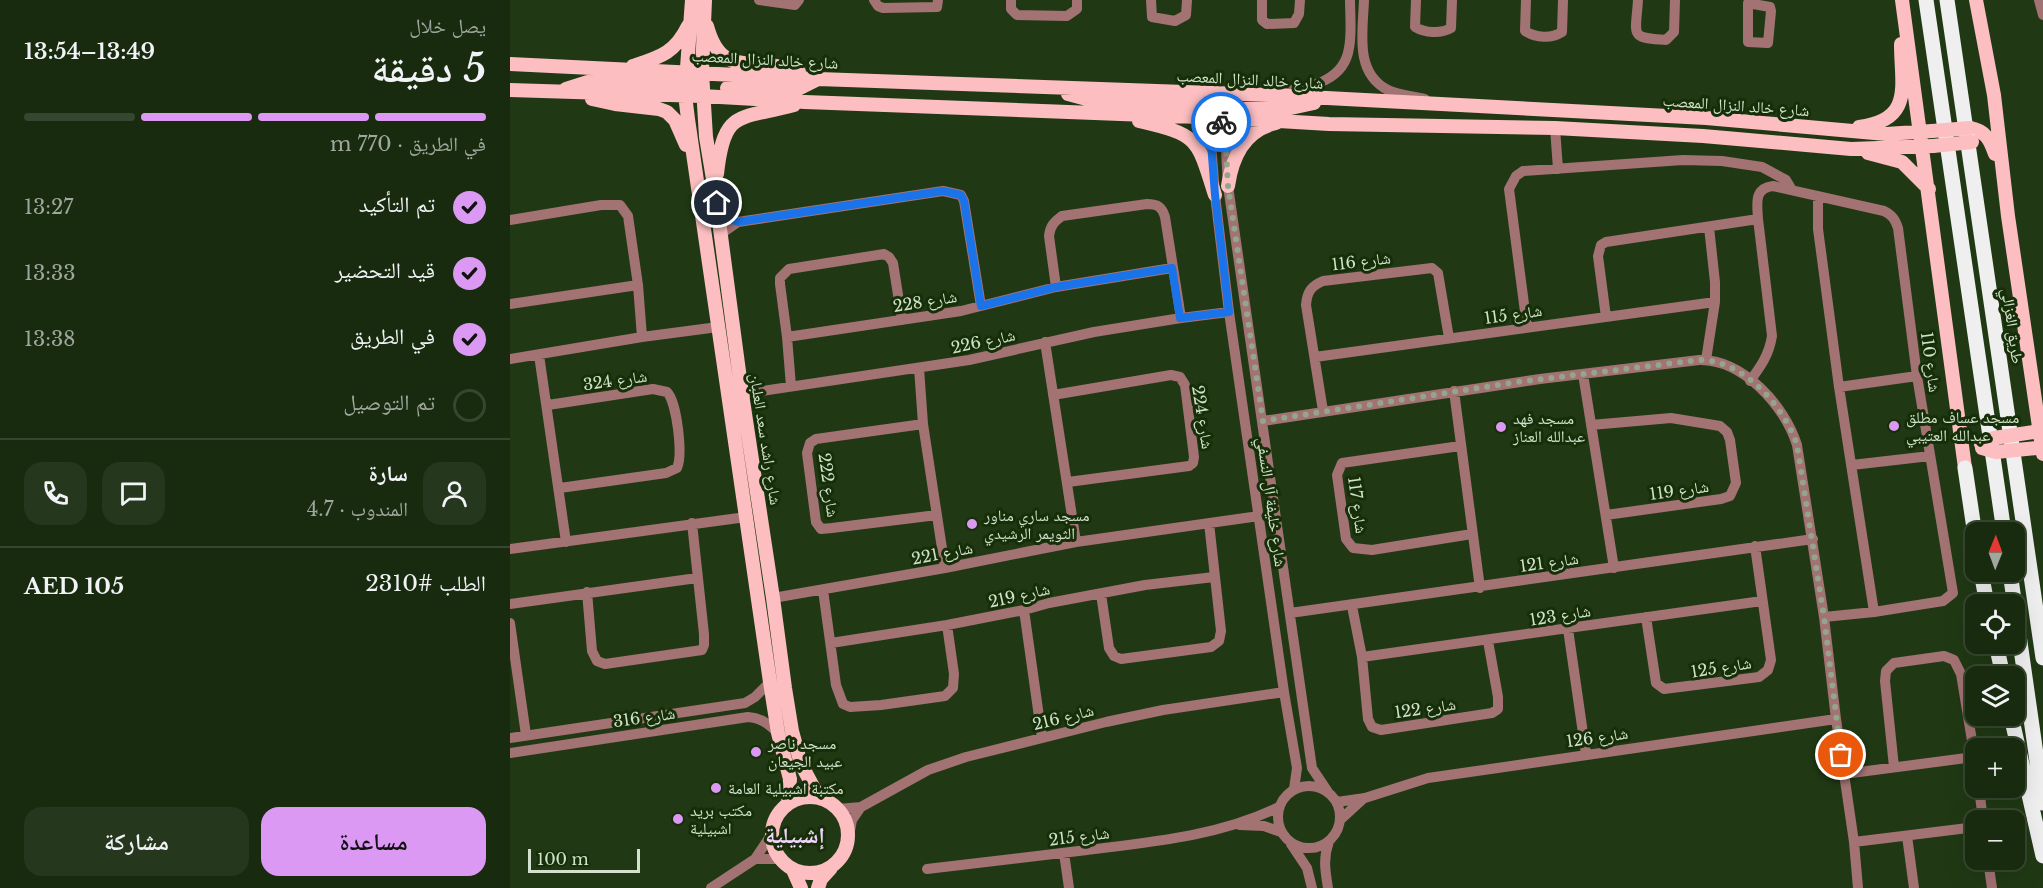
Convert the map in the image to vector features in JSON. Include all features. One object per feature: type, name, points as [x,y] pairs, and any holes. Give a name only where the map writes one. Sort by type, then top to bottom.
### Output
[{"type":"highway","points":[[1926,0],[2003,522]]},
{"type":"highway","name":"طريق الغزالي","points":[[1947,0],[2043,658]]},
{"type":"highway","points":[[1965,468],[1973,522]]},
{"type":"highway","points":[[2011,582],[2043,803]]},
{"type":"highway","points":[[2013,726],[2043,856]]},
{"type":"main road","points":[[692,0],[698,19],[714,45],[718,51],[731,60],[748,65],[777,66],[818,79]]},
{"type":"main road","points":[[625,69],[666,54],[698,19],[705,0]]},
{"type":"main road","points":[[1840,130],[1884,122],[1893,114],[1900,102],[1904,89],[1901,0]]},
{"type":"main road","points":[[1901,0],[1926,131],[1929,189],[1965,468]]},
{"type":"main road","points":[[1957,403],[1973,441],[1981,446],[1991,451],[2003,452],[2041,449],[2004,188],[1994,95],[1976,0]]},
{"type":"main road","name":"شارع راشد سعد العلبان","points":[[698,19],[706,137],[716,191],[742,394],[792,731],[801,764],[809,781],[816,792],[833,805]]},
{"type":"main road","name":"شارع راشد سعد العلبان","points":[[698,19],[686,84],[718,327],[770,682],[778,733],[790,779],[788,804]]},
{"type":"main road","name":"شارع خالد النزال المعصب","points":[[510,64],[625,69],[686,84],[702,92],[805,102],[1218,117],[1285,122],[1555,128],[1703,136],[1851,149],[1928,147],[1971,135]]},
{"type":"main road","name":"شارع خالد النزال المعصب","points":[[510,90],[557,92],[686,84],[702,72],[818,79],[1269,95],[1706,118],[1886,134],[1926,131],[1987,135]]},
{"type":"main road","points":[[702,92],[796,90],[818,79]]},
{"type":"main road","points":[[1049,88],[1095,101],[1197,105],[1218,117],[1250,106],[1291,108],[1334,99]]},
{"type":"main road","points":[[557,92],[667,112],[675,120],[682,134],[697,173]]},
{"type":"main road","points":[[1994,95],[1992,124],[1987,135],[1996,155],[2004,188]]},
{"type":"main road","points":[[716,191],[721,143],[732,123],[743,117],[805,102]]},
{"type":"main road","points":[[1111,114],[1170,128],[1197,144],[1215,195]]},
{"type":"main road","points":[[1228,186],[1234,158],[1242,144],[1262,129],[1285,122]]},
{"type":"main road","points":[[1851,149],[1902,162],[1929,189]]},
{"type":"main road","points":[[2031,376],[2043,399]]},
{"type":"main road","points":[[1965,468],[1981,446],[1994,438],[2039,432]]},
{"type":"main road","points":[[818,888],[821,879],[840,860],[846,849],[849,836],[844,817],[833,805],[807,797],[788,804],[776,818],[771,835],[775,852],[780,860],[793,870],[806,874],[819,873],[831,868]]},
{"type":"main road","points":[[793,870],[801,888]]},
{"type":"street","points":[[759,0],[795,5],[800,0]]},
{"type":"street","points":[[874,0],[878,6],[883,8],[933,8],[937,7],[938,0]]},
{"type":"street","points":[[1011,0],[1011,9],[1017,15],[1067,16],[1077,9],[1077,0]]},
{"type":"street","points":[[1151,0],[1152,17],[1175,21],[1186,15],[1186,0]]},
{"type":"street","points":[[1262,0],[1262,20],[1266,24],[1294,23],[1299,14],[1300,0]]},
{"type":"street","points":[[1269,95],[1317,85],[1341,67],[1349,50],[1350,0]]},
{"type":"street","points":[[1364,0],[1362,49],[1365,65],[1370,75],[1388,90],[1448,105]]},
{"type":"street","points":[[1416,0],[1415,27],[1422,31],[1444,32],[1451,28],[1452,0]]},
{"type":"street","points":[[1526,0],[1525,31],[1533,36],[1553,37],[1562,32],[1563,0]]},
{"type":"street","points":[[1638,0],[1636,30],[1638,36],[1642,39],[1666,40],[1674,32],[1675,0]]},
{"type":"street","points":[[2039,0],[2043,15]]},
{"type":"street","name":"شارع خليفة آل النسفي","points":[[1218,117],[1225,132],[1228,186],[1312,768],[1328,792]]},
{"type":"street","name":"شارع خليفة آل النسفي","points":[[1218,117],[1210,130],[1215,195],[1229,312],[1297,768],[1294,789]]},
{"type":"street","points":[[1555,128],[1558,169]]},
{"type":"street","name":"شارع 110","points":[[1527,327],[1509,189],[1516,176],[1523,171],[1683,160],[1722,161],[1762,167],[1786,180],[1792,190]]},
{"type":"street","name":"شارع 110","points":[[1758,219],[1759,193],[1773,186],[1884,211],[1895,219],[1917,376],[1953,593],[1943,601],[1824,617]]},
{"type":"street","points":[[721,234],[738,222],[943,191],[953,192],[961,195],[964,201],[981,306]]},
{"type":"street","points":[[1818,196],[1820,243],[1839,387],[1874,612]]},
{"type":"street","points":[[1056,287],[1049,236],[1054,221],[1062,216],[1156,204],[1162,209],[1165,217],[1180,318]]},
{"type":"street","points":[[510,220],[601,205],[620,205],[627,216],[638,285],[642,337]]},
{"type":"street","points":[[718,215],[738,222]]},
{"type":"street","points":[[1606,317],[1598,256],[1601,245],[1606,242],[1758,219],[1772,336],[1770,349],[1764,362],[1750,381]]},
{"type":"street","points":[[1706,360],[1715,302],[1709,227]]},
{"type":"street","points":[[791,386],[780,284],[783,274],[789,269],[884,254],[893,263],[902,320]]},
{"type":"street","name":"شارع 228","points":[[787,337],[981,306],[1056,287],[1172,268]]},
{"type":"street","name":"شارع 116","points":[[1323,411],[1306,305],[1307,296],[1314,285],[1323,281],[1432,268],[1438,273],[1449,338]]},
{"type":"street","points":[[510,304],[638,285]]},
{"type":"street","name":"شارع 115","points":[[1315,357],[1715,302]]},
{"type":"street","name":"شارع 226","points":[[742,394],[969,360],[1045,342],[1180,318],[1229,312]]},
{"type":"street","points":[[510,359],[718,327]]},
{"type":"street","points":[[1045,342],[1076,542]]},
{"type":"street","points":[[539,355],[566,542]]},
{"type":"street","points":[[1263,421],[1454,391],[1706,360],[1728,367],[1769,395],[1793,432],[1797,445],[1824,617],[1858,888]]},
{"type":"street","points":[[919,368],[923,424],[945,568]]},
{"type":"street","points":[[1583,374],[1614,568]]},
{"type":"street","name":"شارع 224","points":[[1053,395],[1171,375],[1180,377],[1185,385],[1193,463],[1189,466],[1068,482]]},
{"type":"street","points":[[1839,387],[1917,376]]},
{"type":"street","name":"شارع 324","points":[[548,405],[653,389],[667,392],[674,401],[681,457],[677,468],[666,473],[560,488]]},
{"type":"street","points":[[1454,391],[1480,588]]},
{"type":"street","name":"شارع 119","points":[[1591,424],[1671,418],[1719,426],[1727,432],[1730,440],[1736,483],[1730,496],[1606,514]]},
{"type":"street","name":"شارع 222","points":[[923,424],[816,439],[810,443],[807,453],[816,522],[821,528],[832,528],[937,515]]},
{"type":"street","name":"شارع 117","points":[[1460,446],[1342,463],[1337,475],[1346,539],[1353,548],[1372,550],[1472,534]]},
{"type":"street","points":[[1852,465],[1930,456]]},
{"type":"street","name":"شارع 221","points":[[773,598],[1076,542],[1259,516]]},
{"type":"street","points":[[510,549],[747,517]]},
{"type":"street","points":[[587,592],[592,651],[597,661],[605,664],[702,650],[704,634],[692,523]]},
{"type":"street","points":[[1101,594],[1109,648],[1114,656],[1121,659],[1211,647],[1218,641],[1221,631],[1209,523]]},
{"type":"street","name":"شارع 121","points":[[1290,613],[1480,588],[1813,539]]},
{"type":"street","name":"شارع 125","points":[[1646,617],[1656,683],[1664,689],[1759,677],[1768,670],[1771,660],[1755,546]]},
{"type":"street","name":"شارع 219","points":[[831,643],[947,625],[1145,585],[1214,577]]},
{"type":"street","points":[[510,604],[697,578]]},
{"type":"street","points":[[823,590],[837,684],[843,704],[850,707],[945,696],[952,688],[954,674],[947,625]]},
{"type":"street","name":"شارع 123","points":[[1362,657],[1762,601]]},
{"type":"street","name":"شارع 122","points":[[1352,606],[1362,657],[1368,719],[1372,727],[1381,730],[1492,714],[1498,710],[1488,641]]},
{"type":"street","points":[[1023,610],[1042,738]]},
{"type":"street","points":[[510,623],[526,735]]},
{"type":"street","points":[[1568,629],[1586,754]]},
{"type":"street","points":[[1894,767],[1885,681],[1886,670],[1894,663],[1944,656],[1954,660],[1960,674],[1971,738]]},
{"type":"street","points":[[770,682],[755,697],[745,703],[750,707],[751,712],[748,717],[758,717],[778,733]]},
{"type":"street","name":"شارع 216","points":[[833,805],[861,807],[928,770],[966,757],[1163,710],[1284,692]]},
{"type":"street","name":"شارع 316","points":[[510,738],[745,703]]},
{"type":"street","name":"شارع 316","points":[[510,753],[748,717]]},
{"type":"street","name":"شارع 126","points":[[1336,802],[1365,798],[1428,778],[1836,719]]},
{"type":"street","points":[[1844,774],[1894,767],[1965,762]]},
{"type":"street","points":[[1284,836],[1297,846],[1308,848],[1319,847],[1329,841],[1337,831],[1340,820],[1336,802],[1328,792],[1312,786],[1294,789],[1279,807],[1278,819],[1284,836],[1307,868],[1312,888]]},
{"type":"street","name":"شارع 126","points":[[1340,820],[1365,798]]},
{"type":"street","points":[[849,836],[852,820],[861,807]]},
{"type":"street","name":"شارع 215","points":[[927,869],[1190,836],[1233,825],[1279,807]]},
{"type":"street","name":"شارع 215","points":[[1233,825],[1263,826],[1284,836]]},
{"type":"street","points":[[1854,842],[1965,828]]},
{"type":"street","points":[[711,888],[754,859],[771,835]]},
{"type":"street","points":[[1907,836],[1914,888]]},
{"type":"street","points":[[1328,888],[1324,866],[1329,841]]},
{"type":"street","points":[[1064,853],[1069,888]]},
{"type":"street","points":[[754,859],[780,860]]},
{"type":"street","points":[[1989,870],[1992,888]]},
{"type":"way so far","points":[[1221,122],[1225,132],[1228,186],[1263,421],[1518,382],[1699,360],[1706,360],[1736,371],[1769,395],[1786,419],[1797,445],[1813,539],[1841,755]]},
{"type":"place","name":"مسجد عساف مطلق عبدالله العتيبي","points":[[1894,426]]},
{"type":"place","name":"مسجد فهد عبدالله العناز","points":[[1501,427]]},
{"type":"place","name":"مسجد ساري مناور الثويمر الرشيدي","points":[[972,524]]},
{"type":"place","name":"مسجد ناصر عبيد الجيعان","points":[[756,752]]},
{"type":"place","name":"مكتبة اشبيلية العامة","points":[[716,788]]},
{"type":"place","name":"مكتب بريد اشبيلية","points":[[678,819]]},
{"type":"district","name":"إشبيلية","points":[[795,835]]},
{"type":"route","points":[[717,203],[718,215],[738,222],[943,191],[953,192],[961,195],[964,201],[981,306],[1056,287],[1172,268],[1180,318],[1229,312],[1210,130],[1218,117],[1221,122]]}]
